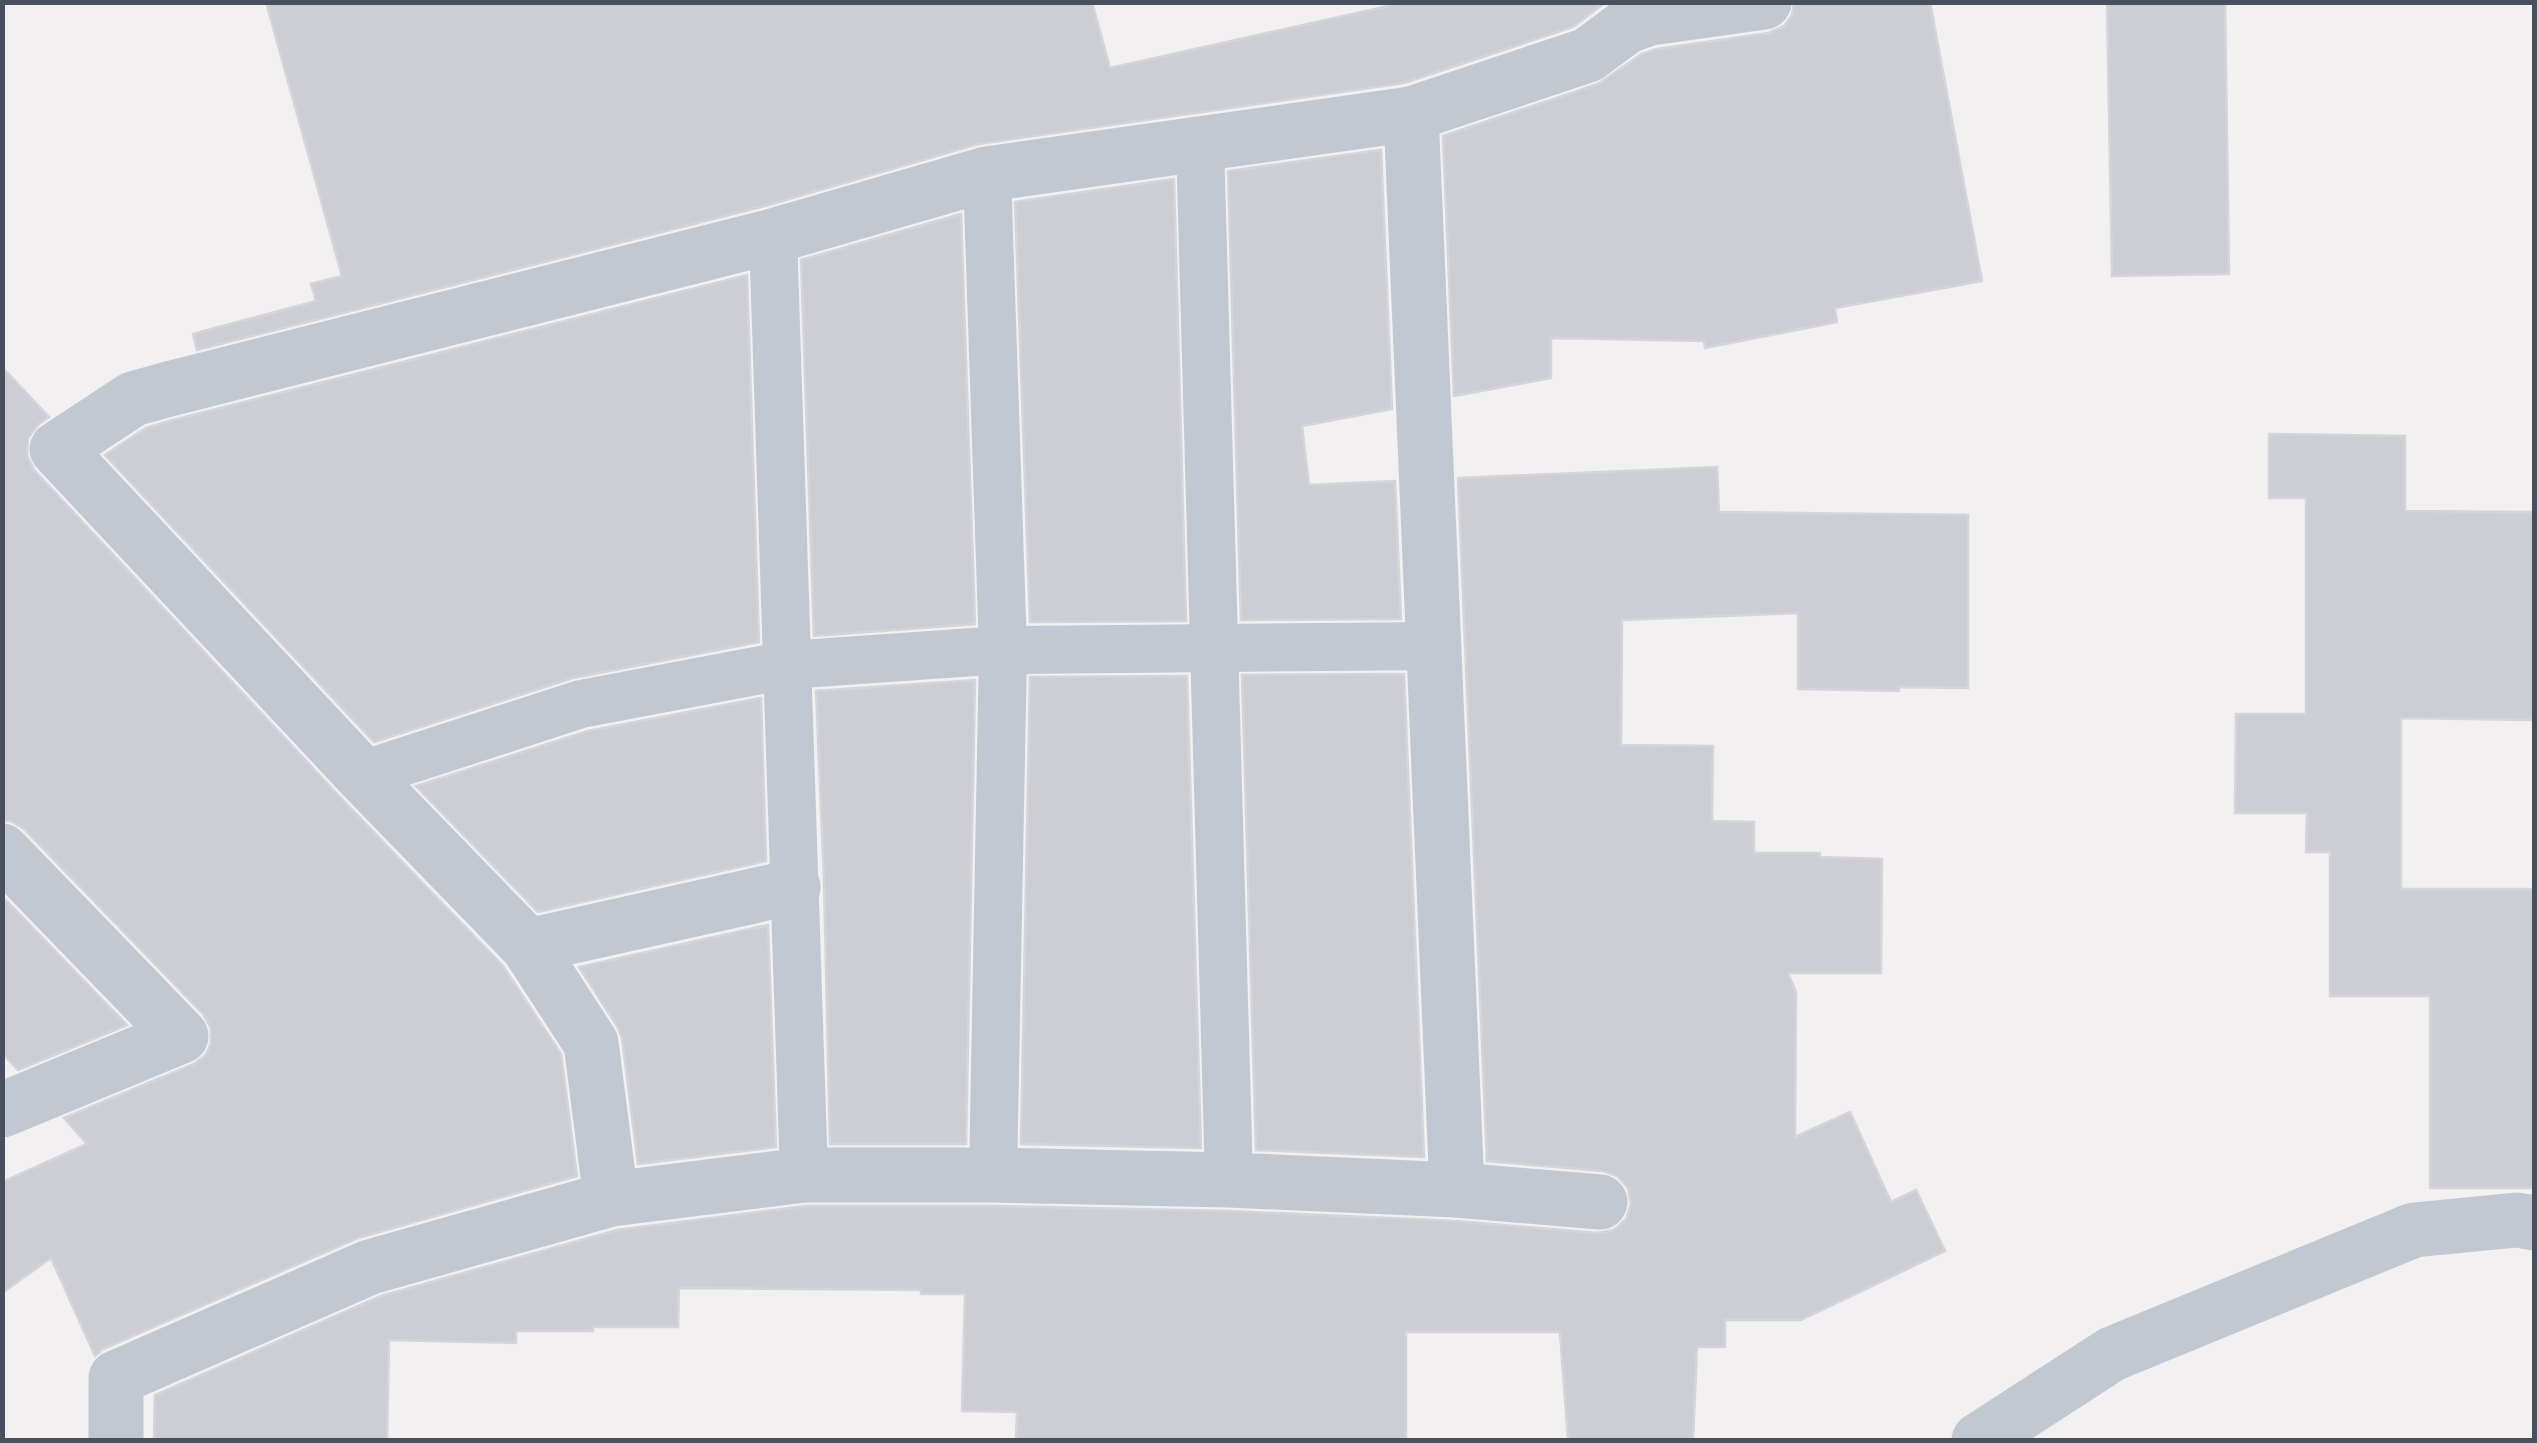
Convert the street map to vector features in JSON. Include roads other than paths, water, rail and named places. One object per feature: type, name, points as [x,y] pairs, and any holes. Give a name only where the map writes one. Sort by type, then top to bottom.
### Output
[{"type":"street","points":[[611,1199],[591,1043],[528,946],[57,449],[133,399],[774,236],[987,174],[1411,114],[1588,54],[1628,26],[1650,18],[1764,2]]},
{"type":"street","points":[[1411,114],[1457,1190]]},
{"type":"street","points":[[2,851],[181,1036],[2,1110]]},
{"type":"street","points":[[528,946],[793,887]]},
{"type":"street","points":[[116,1440],[116,1378],[370,1267],[611,1199],[804,1175],[992,1175],[1457,1190],[1600,1202]]},
{"type":"street","points":[[1979,1440],[2112,1354],[2414,1230],[2517,1220],[2534,1223]]},
{"type":"lane","points":[[1200,143],[1229,1180]]},
{"type":"lane","points":[[987,174],[1003,650],[992,1175]]},
{"type":"lane","points":[[774,236],[804,1175]]},
{"type":"lane","points":[[362,775],[581,704],[787,665],[1003,650],[1435,646]]}]
